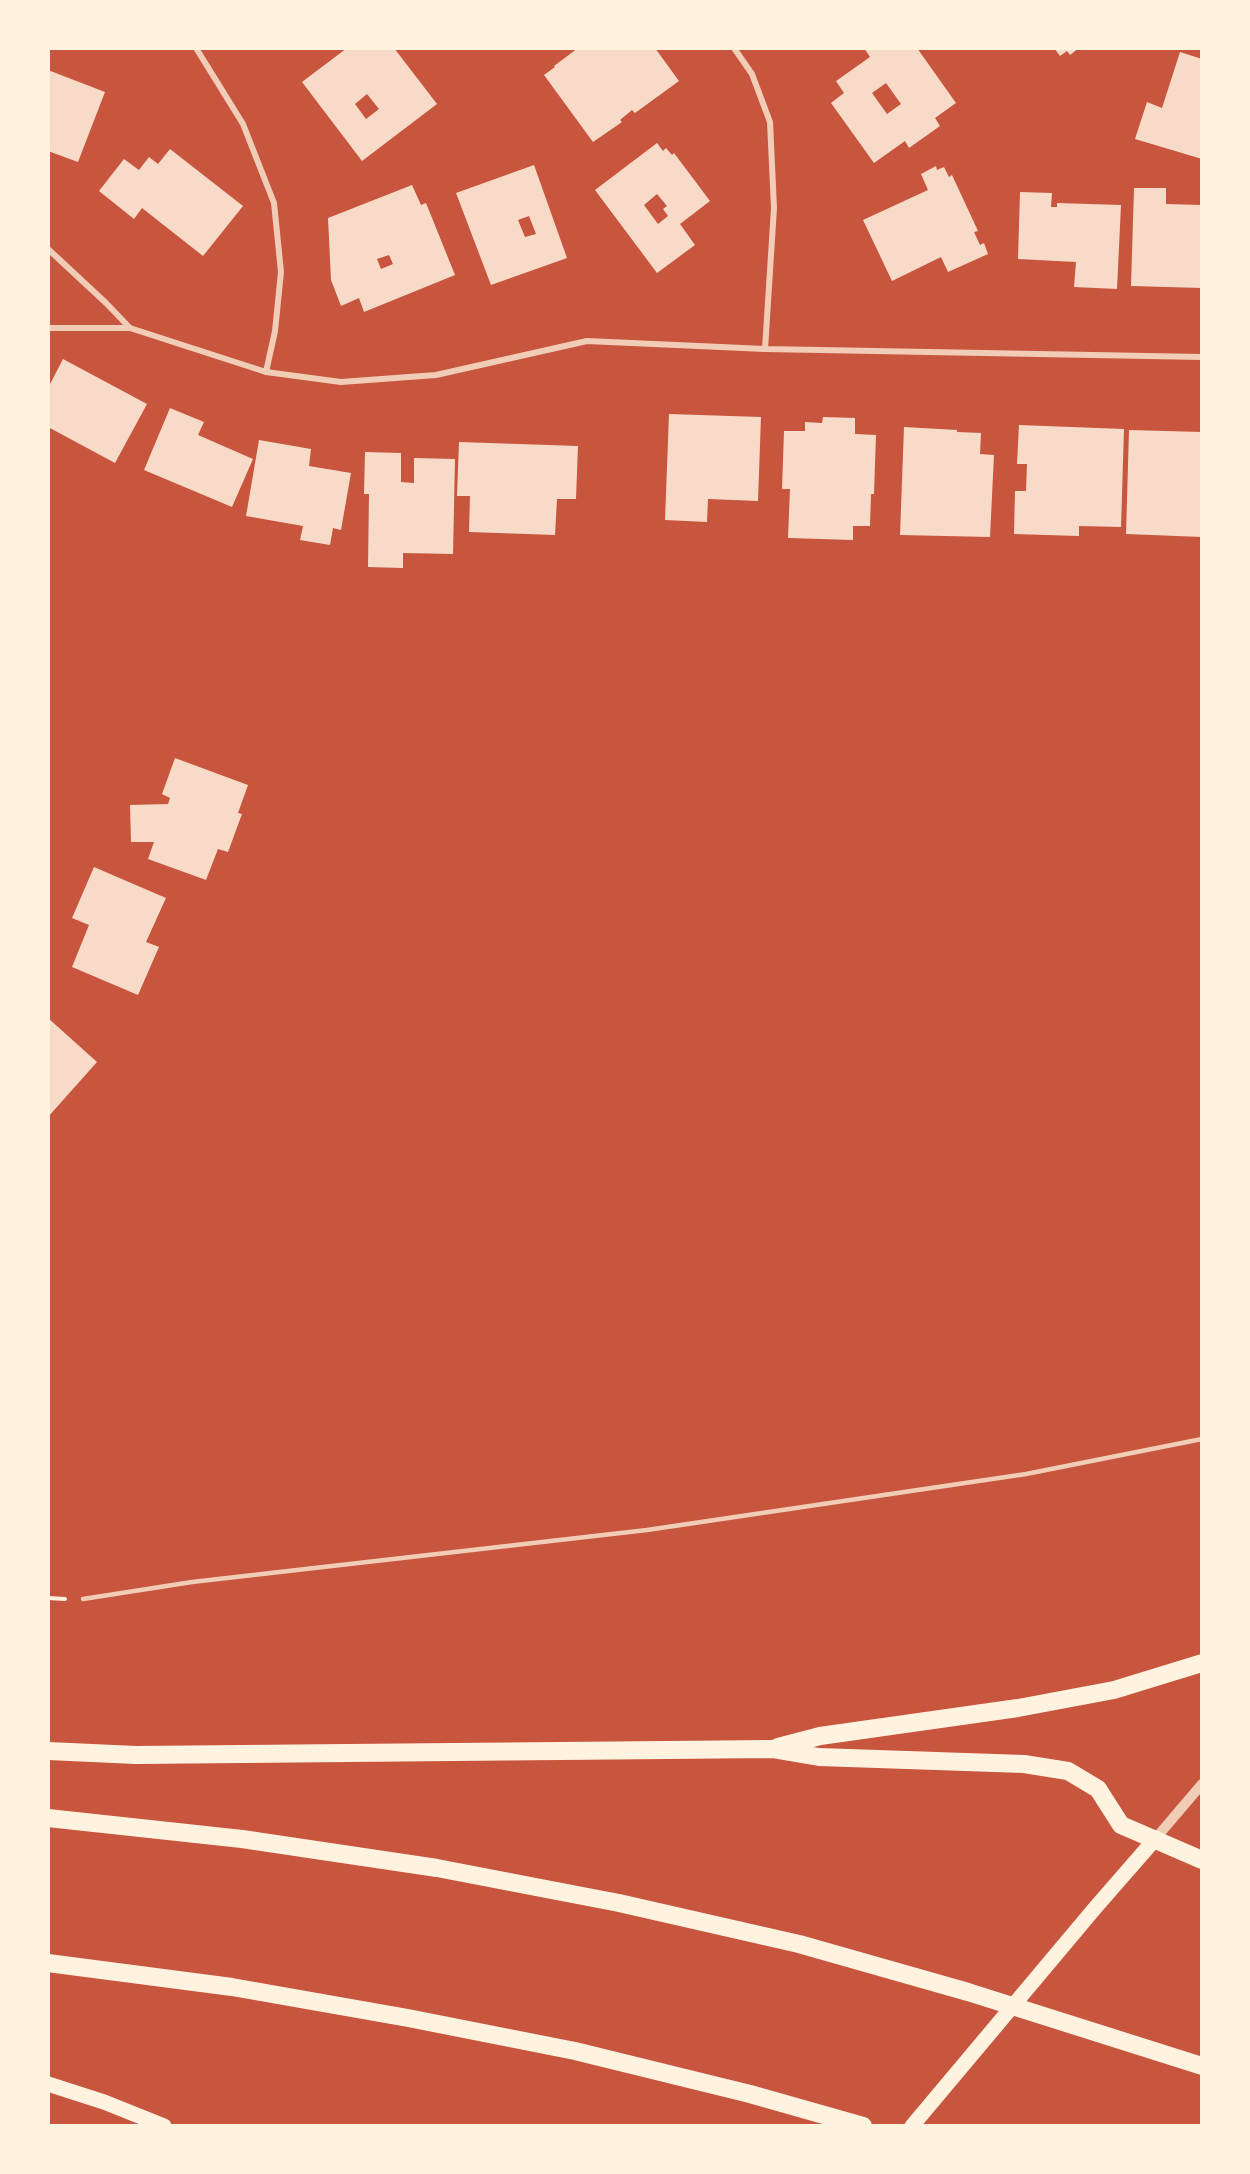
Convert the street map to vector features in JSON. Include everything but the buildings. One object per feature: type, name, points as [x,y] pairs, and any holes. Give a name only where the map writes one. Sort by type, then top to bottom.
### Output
[{"type":"highway","points":[[772,1749],[820,1736],[1018,1708],[1114,1689],[1202,1663]]},
{"type":"highway","points":[[48,1751],[136,1755],[772,1749],[819,1757],[1024,1764],[1068,1771],[1098,1789],[1122,1825],[1202,1860]]},
{"type":"highway","points":[[48,1818],[242,1839],[414,1864],[619,1903],[799,1944],[968,1992],[1202,2066]]},
{"type":"highway","points":[[48,1964],[232,1988],[408,2018],[552,2046],[750,2094],[863,2126]]},
{"type":"main road","points":[[912,2126],[1156,1838]]},
{"type":"main road","points":[[48,2084],[104,2102],[164,2126]]},
{"type":"street","points":[[196,48],[243,124],[273,203],[282,272],[275,331],[266,372]]},
{"type":"street","points":[[734,48],[752,74],[770,122],[774,208],[765,349]]},
{"type":"street","points":[[48,249],[130,328]]},
{"type":"street","points":[[48,328],[130,328],[266,372],[341,382],[436,375],[587,341],[765,349],[1202,357]]},
{"type":"street","points":[[1156,1838],[1202,1784]]},
{"type":"lane","points":[[83,1599],[192,1582],[647,1530],[1026,1474],[1202,1439]]}]
